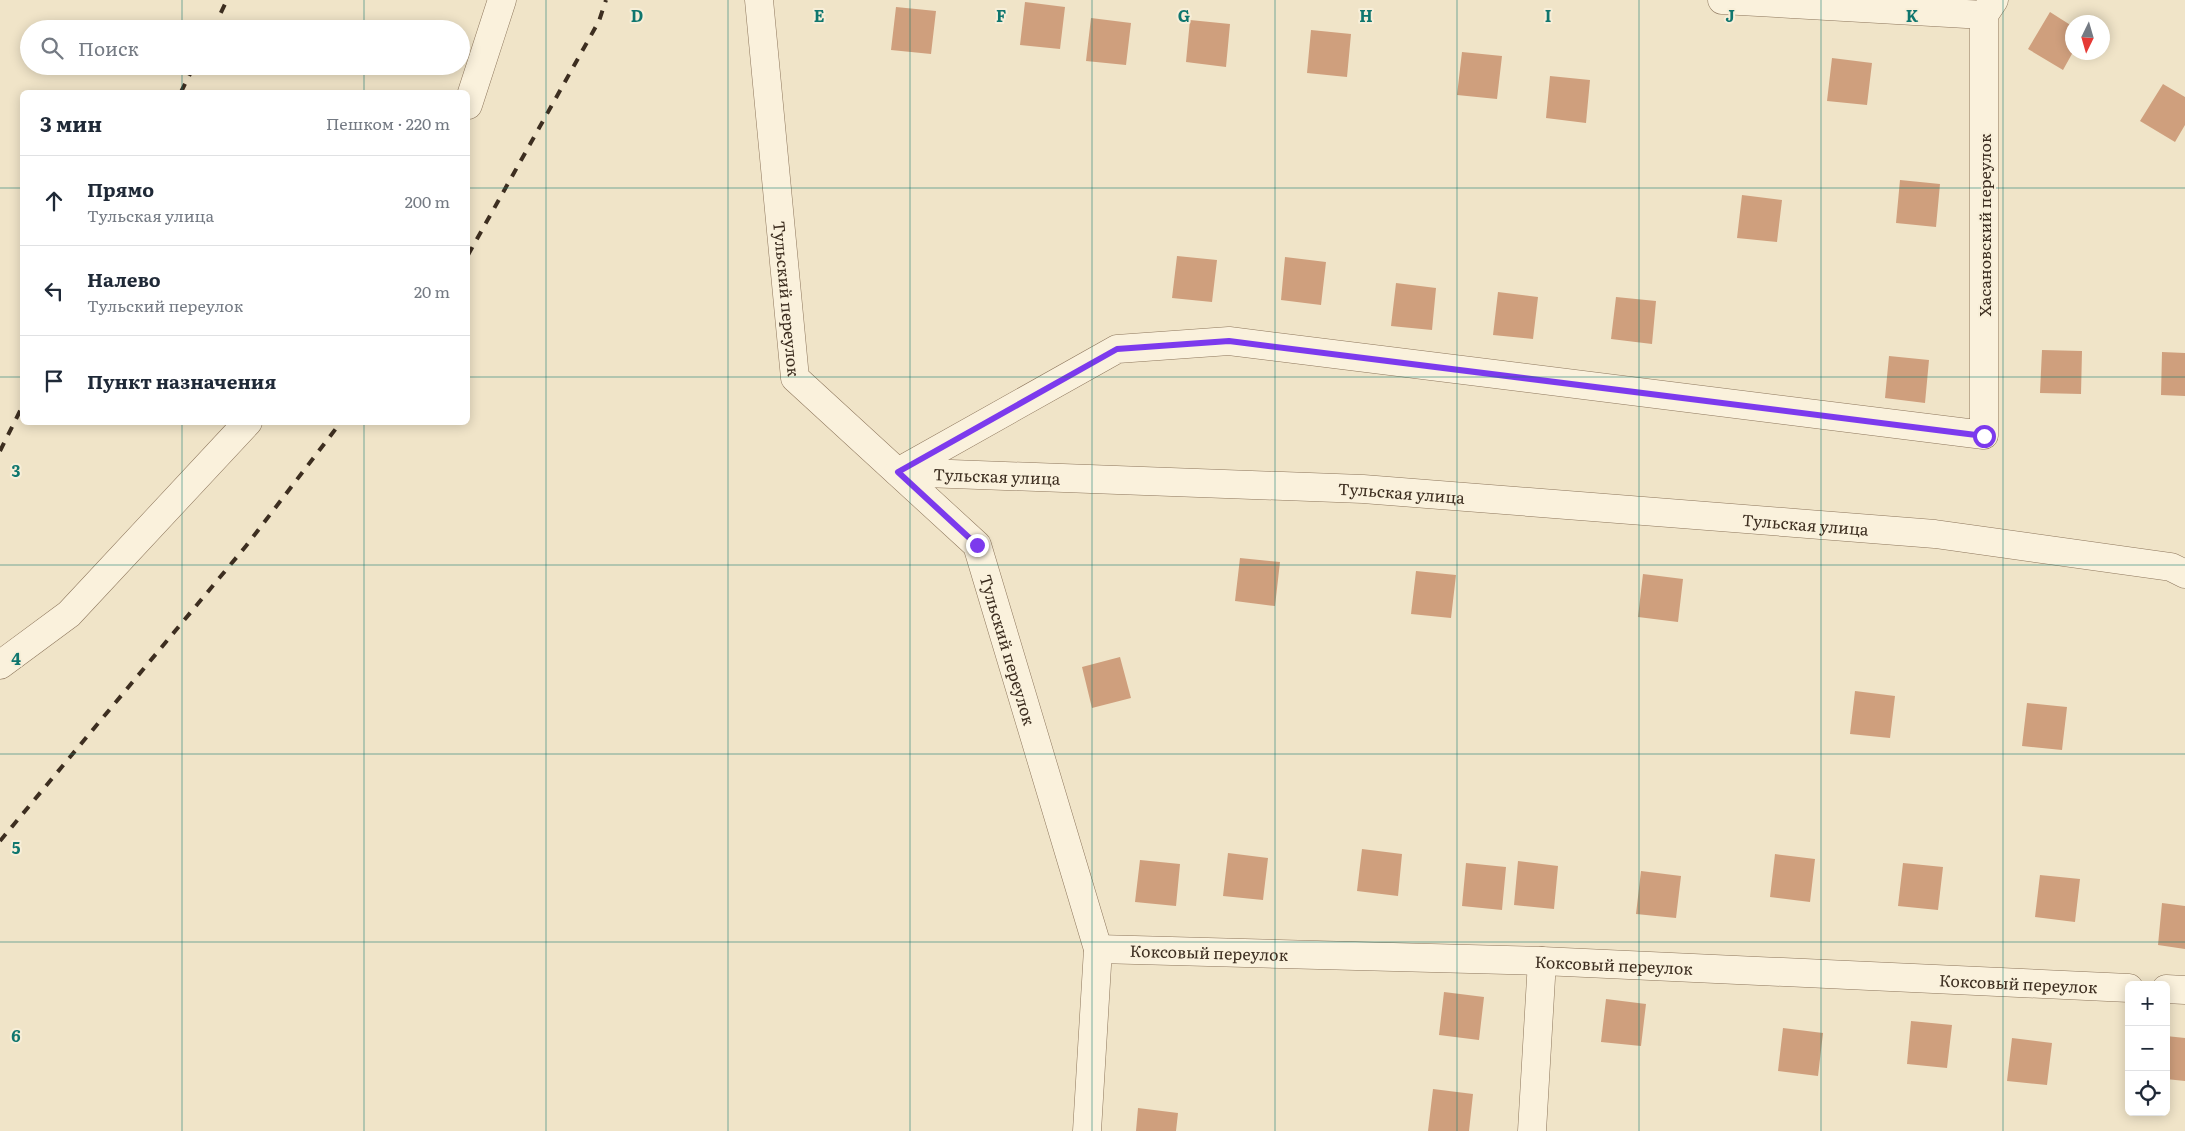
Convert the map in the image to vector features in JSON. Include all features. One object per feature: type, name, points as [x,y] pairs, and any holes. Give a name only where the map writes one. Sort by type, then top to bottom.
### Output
[{"type":"street","points":[[470,99],[502,0]]},
{"type":"street","name":"Тульский переулок","points":[[759,0],[795,378],[977,545],[1098,949],[1086,1131]]},
{"type":"street","name":"Хасановский переулок","points":[[1722,0],[1989,7],[1984,436]]},
{"type":"street","name":"Тульская улица","points":[[898,472],[1117,349],[1229,341],[1984,436]]},
{"type":"street","points":[[0,665],[69,614],[245,425]]},
{"type":"street","name":"Тульская улица","points":[[898,472],[1363,488],[1935,534],[2171,567],[2185,574]]},
{"type":"street","name":"Коксовый переулок","points":[[1098,949],[1542,961],[2125,988]]},
{"type":"street","points":[[1532,1131],[1542,961]]},
{"type":"street","points":[[2170,989],[2185,990]]},
{"type":"building","points":[[1025,2],[1065,7],[1060,49],[1020,45]]},
{"type":"building","points":[[896,7],[936,11],[931,54],[891,50]]},
{"type":"building","points":[[2050,12],[2065,22],[2065,60],[2069,60],[2063,70],[2028,49]]},
{"type":"building","points":[[1091,18],[1131,23],[1126,65],[1086,61]]},
{"type":"building","points":[[1190,20],[1230,24],[1226,67],[1186,62]]},
{"type":"building","points":[[1311,30],[1351,34],[1347,77],[1307,73]]},
{"type":"building","points":[[1462,52],[1502,56],[1497,99],[1457,95]]},
{"type":"building","points":[[1832,58],[1872,63],[1867,105],[1827,101]]},
{"type":"building","points":[[1550,76],[1590,80],[1586,123],[1546,118]]},
{"type":"building","points":[[2163,84],[2185,97],[2185,125],[2175,142],[2140,121]]},
{"type":"building","points":[[1900,180],[1940,184],[1936,227],[1896,223]]},
{"type":"building","points":[[1742,195],[1782,200],[1777,242],[1737,238]]},
{"type":"building","points":[[1177,256],[1217,260],[1212,302],[1172,298]]},
{"type":"building","points":[[1285,257],[1326,262],[1321,305],[1281,300]]},
{"type":"building","points":[[1396,283],[1436,288],[1432,330],[1391,326]]},
{"type":"building","points":[[1498,292],[1538,297],[1533,339],[1493,335]]},
{"type":"building","points":[[1616,297],[1656,301],[1652,344],[1611,339]]},
{"type":"building","points":[[2042,350],[2082,351],[2081,394],[2040,393]]},
{"type":"building","points":[[2162,352],[2185,353],[2185,396],[2161,395]]},
{"type":"building","points":[[1889,356],[1929,360],[1925,403],[1885,398]]},
{"type":"building","points":[[1240,558],[1280,562],[1275,606],[1235,601]]},
{"type":"building","points":[[1416,571],[1456,575],[1451,618],[1411,614]]},
{"type":"building","points":[[1643,574],[1683,579],[1678,622],[1638,617]]},
{"type":"building","points":[[1120,657],[1131,698],[1092,708],[1082,667]]},
{"type":"building","points":[[1855,691],[1895,696],[1890,738],[1850,734]]},
{"type":"building","points":[[2027,703],[2067,707],[2062,750],[2022,746]]},
{"type":"building","points":[[1362,849],[1402,854],[1398,896],[1357,891]]},
{"type":"building","points":[[1228,853],[1268,858],[1263,900],[1223,896]]},
{"type":"building","points":[[1775,854],[1815,859],[1810,902],[1770,897]]},
{"type":"building","points":[[1140,860],[1180,864],[1176,906],[1135,902]]},
{"type":"building","points":[[1518,861],[1558,866],[1554,909],[1514,905]]},
{"type":"building","points":[[1466,863],[1506,867],[1502,910],[1462,906]]},
{"type":"building","points":[[1903,863],[1943,867],[1938,910],[1898,906]]},
{"type":"building","points":[[1641,871],[1681,876],[1676,918],[1636,914]]},
{"type":"building","points":[[2040,875],[2080,879],[2075,922],[2035,917]]},
{"type":"building","points":[[2162,903],[2185,906],[2185,949],[2158,945]]},
{"type":"building","points":[[1444,992],[1484,997],[1479,1040],[1439,1035]]},
{"type":"building","points":[[1606,999],[1646,1004],[1641,1046],[1601,1042]]},
{"type":"building","points":[[1911,1021],[1952,1025],[1947,1068],[1907,1064]]},
{"type":"building","points":[[1783,1028],[1823,1033],[1818,1076],[1778,1071]]},
{"type":"building","points":[[2170,1036],[2185,1038],[2185,1081],[2170,1079]]},
{"type":"building","points":[[2012,1038],[2052,1043],[2047,1085],[2007,1081]]},
{"type":"building","points":[[1433,1089],[1473,1094],[1469,1131],[1428,1131]]},
{"type":"building","points":[[1138,1108],[1178,1113],[1176,1131],[1136,1131]]},
{"type":"railway","points":[[217,20],[227,0]]},
{"type":"railway","points":[[470,251],[599,21],[606,0]]},
{"type":"railway","points":[[182,90],[190,75]]},
{"type":"railway","points":[[0,451],[20,411]]},
{"type":"railway","points":[[0,841],[246,546],[339,425]]},
{"type":"route","points":[[977,545],[898,472],[1117,349],[1229,341],[1984,436]]}]
